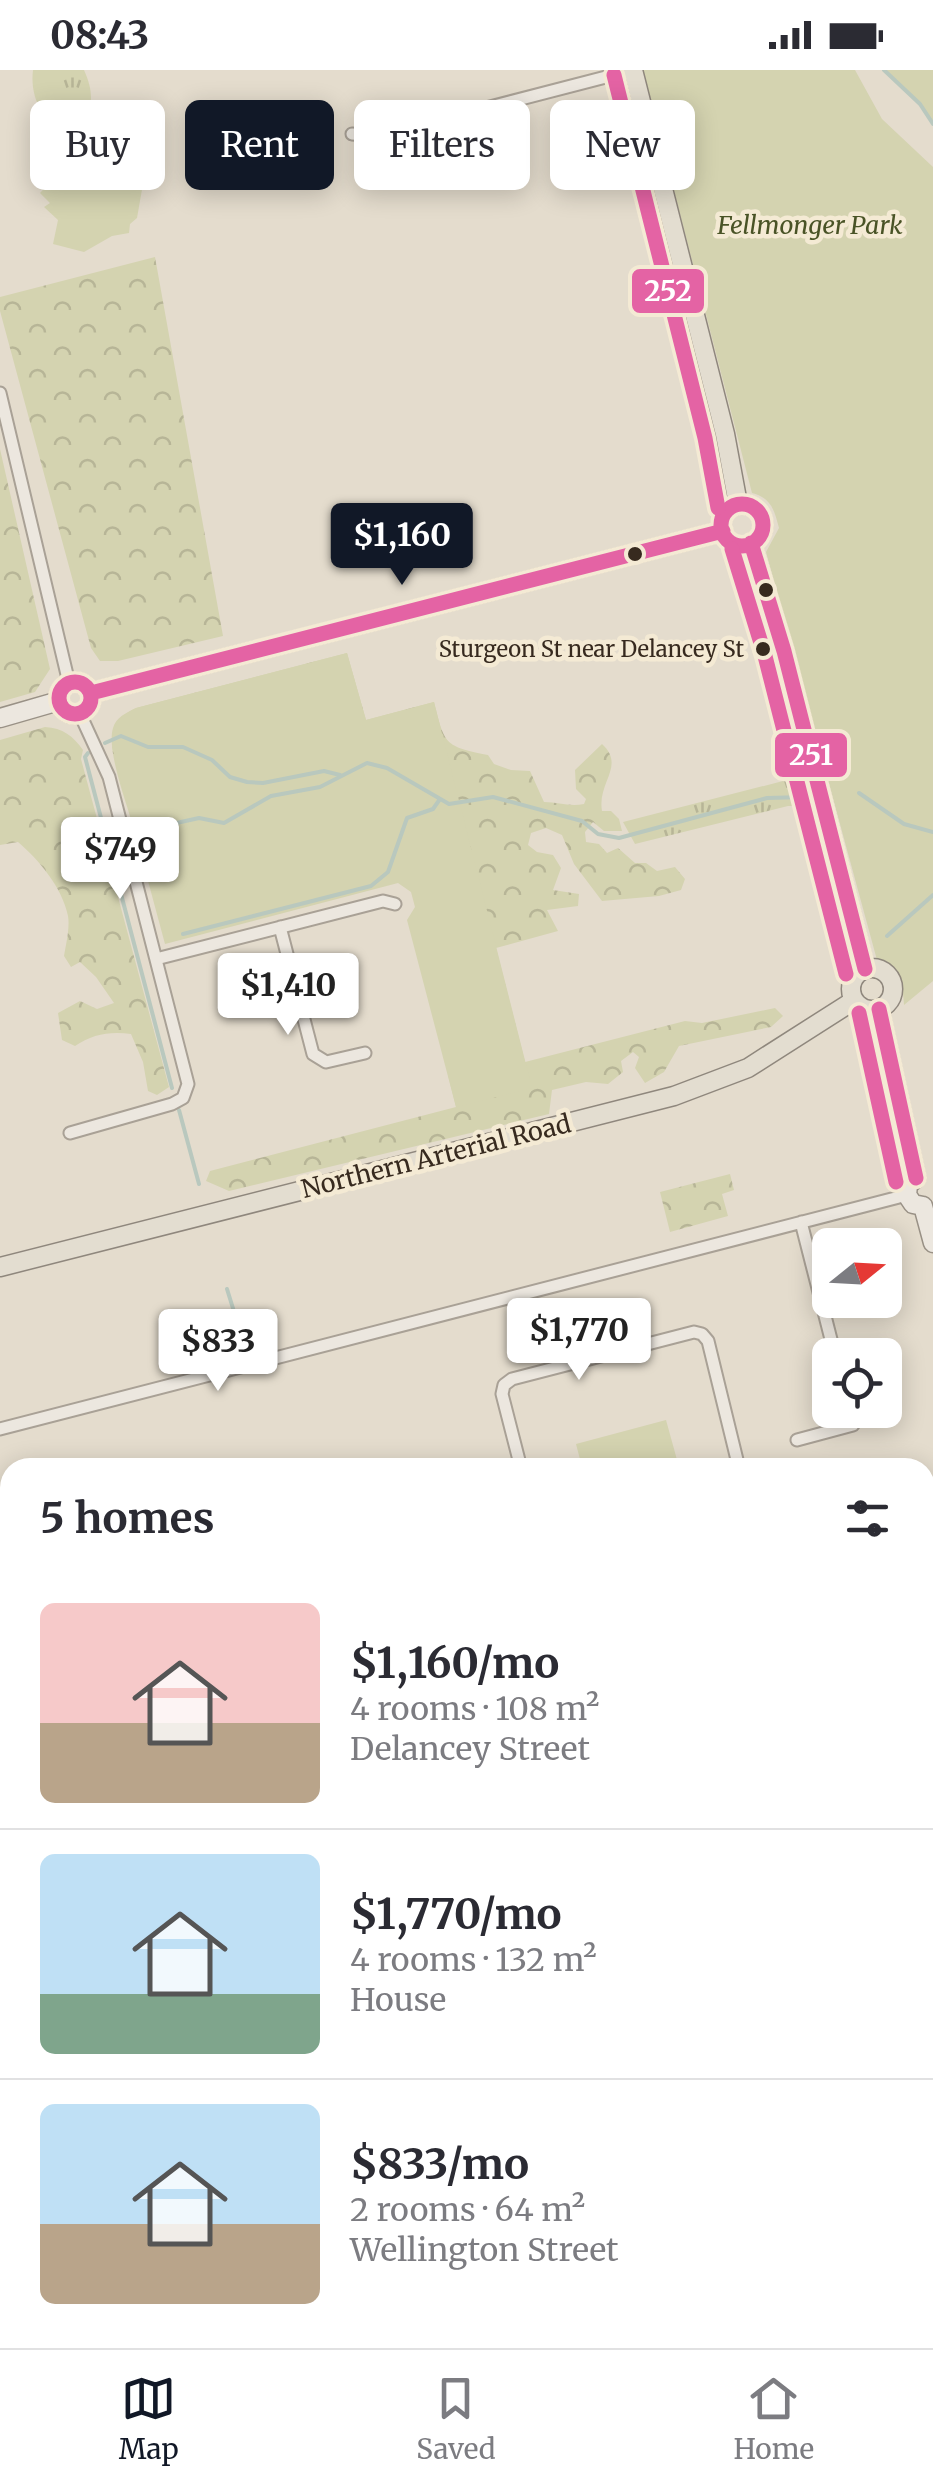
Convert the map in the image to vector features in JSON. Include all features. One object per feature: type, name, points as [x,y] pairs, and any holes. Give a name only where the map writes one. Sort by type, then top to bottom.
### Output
[{"type":"main road","points":[[633,70],[721,416],[738,504]]},
{"type":"main road","points":[[738,504],[752,506],[762,516],[763,530],[751,544],[736,545],[723,531],[721,524],[726,511],[738,504]]},
{"type":"main road","points":[[90,693],[723,531]]},
{"type":"main road","points":[[751,544],[784,651],[864,969]]},
{"type":"main road","points":[[69,683],[84,684],[90,693],[91,703],[80,714],[69,714],[59,701],[60,690],[69,683]]},
{"type":"main road","points":[[0,718],[59,701]]},
{"type":"main road","points":[[864,969],[881,970],[892,982],[891,998],[879,1010],[865,1010],[854,1001],[851,982],[864,969]]},
{"type":"main road","name":"Northern Arterial Road","points":[[0,1267],[674,1096],[748,1068],[854,1001]]},
{"type":"main road","points":[[879,1010],[933,1242]]},
{"type":"street","points":[[352,134],[378,136],[633,70]]},
{"type":"street","points":[[0,394],[69,683]]},
{"type":"street","points":[[70,1132],[172,1104],[187,1091],[188,1084],[110,777],[80,714]]},
{"type":"street","points":[[156,959],[384,901],[395,904]]},
{"type":"street","points":[[280,927],[313,1054],[326,1062],[365,1054]]},
{"type":"street","points":[[0,1428],[922,1193]]},
{"type":"street","points":[[801,1222],[831,1338]]},
{"type":"street","points":[[519,1458],[502,1394],[504,1385],[512,1379],[694,1332],[708,1340],[737,1458]]},
{"type":"street","points":[[797,1440],[842,1428]]},
{"type":"green space","points":[[33,70],[84,70],[91,100],[37,100]]},
{"type":"green space","name":"Fellmonger Park","points":[[643,70],[855,70],[882,119],[933,167],[933,981],[904,1005],[898,978],[877,960],[766,552],[779,528],[771,505],[752,493],[674,190],[695,190],[695,100],[651,100]]},
{"type":"green space","points":[[884,70],[933,70],[933,124],[920,104]]},
{"type":"green space","points":[[142,190],[137,218],[130,224],[129,233],[112,236],[84,252],[53,244],[58,220],[44,207],[50,203],[40,193]]},
{"type":"green space","points":[[155,257],[223,636],[118,661],[100,661],[91,648],[0,311],[0,297]]},
{"type":"green space","points":[[0,449],[50,669],[35,692],[0,702]]},
{"type":"green space","points":[[347,653],[366,720],[434,702],[444,735],[454,746],[488,755],[494,764],[511,770],[530,771],[544,802],[584,804],[586,799],[576,789],[575,770],[602,744],[609,752],[611,767],[603,791],[602,811],[611,811],[619,819],[622,831],[604,831],[593,822],[585,832],[586,842],[599,844],[607,853],[618,848],[635,863],[646,863],[657,871],[675,867],[685,879],[681,890],[659,896],[602,901],[574,864],[562,835],[546,828],[531,833],[528,845],[537,852],[553,855],[561,868],[553,890],[579,894],[578,906],[547,910],[558,931],[496,948],[525,1062],[685,1021],[702,1023],[775,1008],[783,1016],[771,1027],[679,1046],[664,1072],[645,1083],[635,1068],[639,1057],[633,1052],[621,1061],[623,1072],[608,1084],[586,1082],[552,1090],[549,1114],[229,1191],[206,1181],[210,1171],[456,1107],[448,1075],[446,886],[134,830],[115,764],[113,728],[119,718],[136,708]]},
{"type":"green space","points":[[347,653],[366,720],[434,702],[532,1088],[456,1107],[407,920],[415,907],[411,892],[398,883],[165,944],[112,747],[117,723],[136,708]]},
{"type":"green space","points":[[45,727],[67,734],[83,750],[81,759],[169,1087],[157,1095],[148,1091],[143,1062],[131,1034],[102,1034],[75,1046],[62,1040],[58,1013],[80,1001],[97,1009],[114,1003],[96,977],[80,962],[71,967],[64,956],[68,916],[49,875],[18,842],[0,845],[0,740]]},
{"type":"green space","points":[[783,781],[799,785],[804,806],[788,806],[635,844],[623,822]]},
{"type":"green space","points":[[730,1174],[734,1190],[722,1194],[728,1216],[670,1232],[660,1192]]},
{"type":"green space","points":[[666,1420],[677,1458],[580,1458],[576,1444]]},
{"type":"waterway","points":[[884,70],[920,104],[933,124]]},
{"type":"waterway","points":[[105,743],[121,736],[148,747],[183,747],[212,760],[230,777],[247,782],[263,783],[324,771],[340,775]]},
{"type":"waterway","points":[[88,753],[85,757],[172,1088]]},
{"type":"waterway","points":[[134,823],[172,824],[199,818],[224,823],[271,796],[320,787],[367,763],[387,768],[449,804],[493,797],[582,821],[598,834],[619,838],[767,798],[805,797]]},
{"type":"waterway","points":[[859,793],[904,824],[933,832]]},
{"type":"waterway","points":[[183,934],[371,886],[388,872],[407,818],[433,809],[440,799]]},
{"type":"waterway","points":[[887,936],[933,895]]},
{"type":"waterway","points":[[179,1110],[199,1184]]},
{"type":"waterway","points":[[227,1289],[245,1347]]},
{"type":"transit line","name":"252","points":[[614,75],[705,438],[718,508]]},
{"type":"transit line","name":"251","points":[[742,504],[757,510],[763,525],[757,540],[742,546],[727,540],[721,525],[727,510],[742,504]]},
{"type":"transit line","name":"251","points":[[91,693],[723,531]]},
{"type":"transit line","name":"251","points":[[751,543],[784,651],[865,969]]},
{"type":"transit line","name":"252","points":[[732,549],[765,656],[846,974]]},
{"type":"transit line","name":"251","points":[[75,682],[87,686],[91,698],[87,710],[75,714],[63,710],[59,698],[63,686],[75,682]]},
{"type":"transit line","name":"251","points":[[879,1009],[916,1178]]},
{"type":"transit line","name":"252","points":[[859,1013],[896,1182]]},
{"type":"place","name":"Sturgeon St near Delancey St","points":[[763,649]]}]
